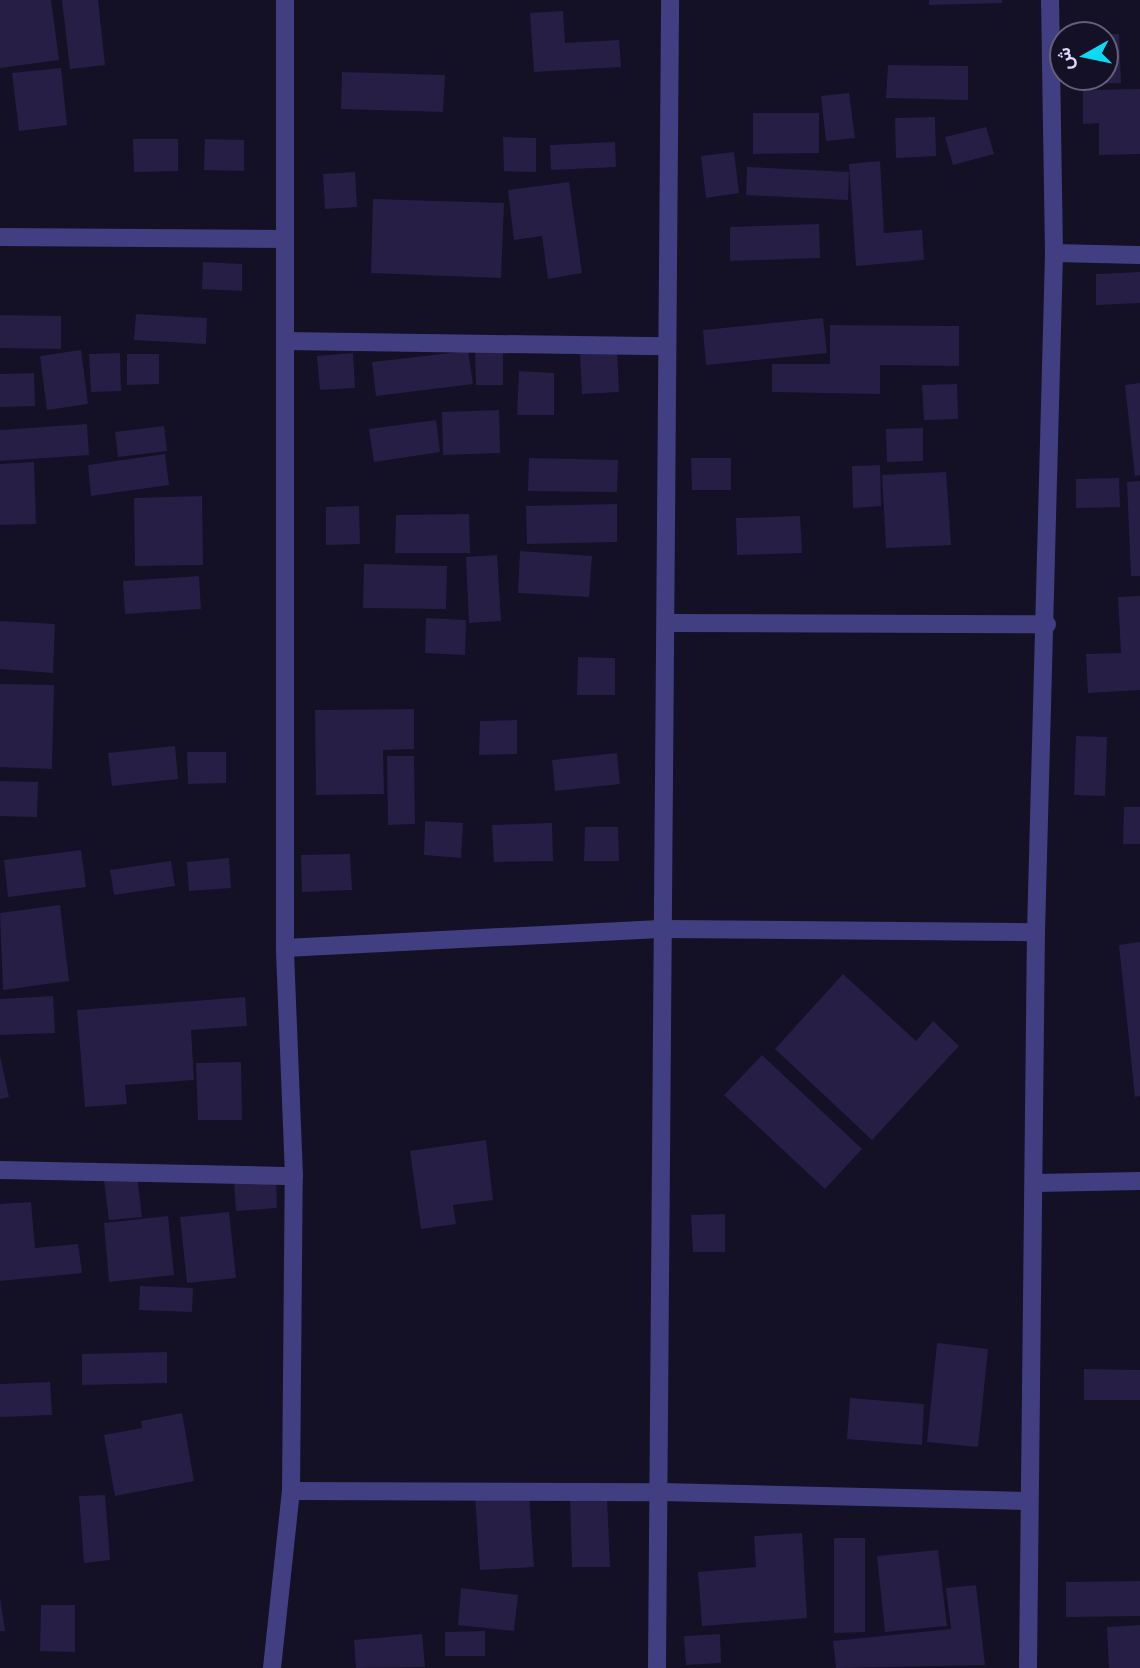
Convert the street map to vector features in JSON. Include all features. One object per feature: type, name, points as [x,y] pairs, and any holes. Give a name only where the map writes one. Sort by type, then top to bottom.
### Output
[{"type":"street","points":[[272,1668],[291,1491],[294,1176],[285,947],[285,0]]},
{"type":"street","points":[[657,1668],[662,1492],[669,622],[665,346],[670,0]]},
{"type":"street","points":[[1028,1668],[1036,1183],[1036,932],[1047,624],[1054,253],[1050,0]]},
{"type":"street","points":[[0,237],[284,239]]},
{"type":"street","points":[[1054,253],[1140,255]]},
{"type":"street","points":[[285,341],[665,346]]},
{"type":"street","points":[[669,622],[1047,624]]},
{"type":"street","points":[[285,947],[666,929],[1036,932]]},
{"type":"street","points":[[0,1170],[294,1176]]},
{"type":"street","points":[[1036,1183],[1140,1181]]},
{"type":"street","points":[[291,1491],[662,1492],[1029,1501]]},
{"type":"building","points":[[0,0],[51,0],[59,60],[0,68]]},
{"type":"building","points":[[62,0],[98,0],[105,65],[70,69]]},
{"type":"building","points":[[929,0],[1002,0],[1002,3],[929,5]]},
{"type":"building","points":[[563,11],[565,43],[619,40],[621,67],[534,72],[530,13]]},
{"type":"building","points":[[1119,34],[1121,83],[1119,83]]},
{"type":"building","points":[[888,65],[968,66],[968,100],[886,98]]},
{"type":"building","points":[[61,68],[67,125],[19,131],[12,73]]},
{"type":"building","points":[[342,72],[445,75],[443,112],[341,109]]},
{"type":"building","points":[[1140,89],[1140,154],[1099,155],[1099,123],[1083,124],[1083,91]]},
{"type":"building","points":[[849,93],[855,138],[826,141],[821,96]]},
{"type":"building","points":[[753,113],[819,113],[819,153],[753,154]]},
{"type":"building","points":[[935,117],[936,156],[896,158],[895,118]]},
{"type":"building","points":[[986,127],[994,154],[953,165],[945,137]]},
{"type":"building","points":[[503,137],[536,138],[536,172],[504,171]]},
{"type":"building","points":[[133,139],[178,139],[178,171],[134,172]]},
{"type":"building","points":[[205,139],[244,140],[244,171],[204,170]]},
{"type":"building","points":[[615,142],[616,167],[551,170],[550,145]]},
{"type":"building","points":[[734,152],[739,193],[706,198],[701,156]]},
{"type":"building","points":[[880,161],[884,233],[922,230],[924,260],[856,266],[849,164]]},
{"type":"building","points":[[747,167],[849,172],[848,200],[746,195]]},
{"type":"building","points":[[355,172],[357,207],[325,209],[323,174]]},
{"type":"building","points":[[569,182],[582,273],[548,279],[542,236],[514,240],[508,190]]},
{"type":"building","points":[[373,199],[504,203],[501,278],[371,273]]},
{"type":"building","points":[[819,224],[820,258],[730,261],[730,227]]},
{"type":"building","points":[[203,262],[242,264],[242,291],[202,289]]},
{"type":"building","points":[[1140,272],[1140,303],[1096,305],[1096,274]]},
{"type":"building","points":[[136,314],[207,318],[206,344],[134,340]]},
{"type":"building","points":[[0,315],[61,316],[61,349],[0,348]]},
{"type":"building","points":[[823,318],[827,353],[706,365],[703,330]]},
{"type":"building","points":[[830,325],[959,326],[959,366],[880,365],[880,394],[772,392],[772,364],[830,364]]},
{"type":"building","points":[[81,350],[88,404],[47,410],[40,356]]},
{"type":"building","points":[[475,350],[503,350],[503,385],[476,385]]},
{"type":"building","points":[[468,351],[473,384],[376,396],[372,362]]},
{"type":"building","points":[[617,351],[619,392],[582,394],[580,353]]},
{"type":"building","points":[[120,353],[121,391],[91,392],[89,354]]},
{"type":"building","points":[[353,353],[355,388],[320,390],[317,356]]},
{"type":"building","points":[[127,354],[159,354],[159,384],[127,385]]},
{"type":"building","points":[[519,371],[554,373],[554,415],[517,415]]},
{"type":"building","points":[[34,373],[35,406],[0,407],[0,374]]},
{"type":"building","points":[[1140,383],[1140,475],[1135,476],[1125,385]]},
{"type":"building","points":[[957,384],[958,419],[924,420],[922,385]]},
{"type":"building","points":[[499,410],[500,453],[443,455],[442,412]]},
{"type":"building","points":[[436,420],[440,452],[374,462],[369,429]]},
{"type":"building","points":[[87,424],[89,455],[0,461],[0,430]]},
{"type":"building","points":[[164,426],[167,451],[118,457],[115,432]]},
{"type":"building","points":[[923,428],[923,461],[887,462],[886,429]]},
{"type":"building","points":[[165,454],[169,485],[91,496],[88,465]]},
{"type":"building","points":[[529,458],[618,460],[617,492],[528,491]]},
{"type":"building","points":[[691,458],[731,458],[731,490],[692,490]]},
{"type":"building","points":[[34,462],[36,524],[0,525],[0,464]]},
{"type":"building","points":[[880,465],[881,506],[853,508],[852,466]]},
{"type":"building","points":[[946,472],[951,545],[886,548],[882,475]]},
{"type":"building","points":[[1119,478],[1120,507],[1076,508],[1076,479]]},
{"type":"building","points":[[1140,481],[1140,576],[1131,576],[1127,482]]},
{"type":"building","points":[[202,496],[203,565],[135,566],[134,498]]},
{"type":"building","points":[[617,504],[617,542],[527,544],[526,506]]},
{"type":"building","points":[[359,506],[360,544],[326,545],[326,507]]},
{"type":"building","points":[[469,514],[470,553],[395,553],[396,515]]},
{"type":"building","points":[[800,516],[802,553],[737,555],[736,518]]},
{"type":"building","points":[[520,551],[592,556],[589,597],[518,593]]},
{"type":"building","points":[[497,555],[501,621],[469,623],[466,557]]},
{"type":"building","points":[[364,564],[447,566],[446,609],[363,608]]},
{"type":"building","points":[[199,576],[201,609],[125,614],[123,581]]},
{"type":"building","points":[[1140,596],[1140,690],[1088,693],[1086,654],[1121,653],[1118,597]]},
{"type":"building","points":[[426,618],[466,620],[465,655],[425,653]]},
{"type":"building","points":[[0,621],[55,624],[53,673],[0,669]]},
{"type":"building","points":[[578,657],[615,658],[615,695],[577,695]]},
{"type":"building","points":[[0,684],[54,685],[52,769],[0,767]]},
{"type":"building","points":[[414,709],[414,749],[383,750],[384,794],[316,795],[315,710]]},
{"type":"building","points":[[517,720],[517,754],[479,755],[480,721]]},
{"type":"building","points":[[1076,736],[1107,737],[1105,796],[1074,795]]},
{"type":"building","points":[[175,746],[178,779],[112,786],[108,753]]},
{"type":"building","points":[[187,752],[226,752],[226,783],[188,784]]},
{"type":"building","points":[[617,753],[620,784],[555,791],[552,760]]},
{"type":"building","points":[[387,756],[414,756],[415,824],[388,825]]},
{"type":"building","points":[[0,781],[38,782],[37,817],[0,816]]},
{"type":"building","points":[[1124,807],[1140,807],[1140,844],[1123,844]]},
{"type":"building","points":[[425,821],[463,823],[461,858],[424,855]]},
{"type":"building","points":[[552,823],[553,861],[494,862],[492,825]]},
{"type":"building","points":[[585,827],[618,827],[619,861],[584,861]]},
{"type":"building","points":[[81,850],[86,887],[8,897],[4,860]]},
{"type":"building","points":[[350,854],[352,890],[302,892],[301,855]]},
{"type":"building","points":[[229,858],[231,888],[189,891],[187,862]]},
{"type":"building","points":[[171,861],[175,886],[114,895],[110,870]]},
{"type":"building","points":[[60,905],[69,981],[3,990],[0,913]]},
{"type":"building","points":[[1140,942],[1140,1096],[1135,1097],[1119,945]]},
{"type":"building","points":[[843,974],[916,1041],[933,1021],[959,1046],[872,1140],[775,1049]]},
{"type":"building","points":[[53,996],[55,1033],[0,1035],[0,999]]},
{"type":"building","points":[[245,997],[247,1026],[191,1030],[194,1080],[125,1085],[127,1104],[85,1107],[77,1010]]},
{"type":"building","points":[[762,1055],[862,1149],[825,1189],[724,1095]]},
{"type":"building","points":[[0,1056],[9,1097],[0,1099]]},
{"type":"building","points":[[241,1062],[242,1120],[198,1120],[196,1063]]},
{"type":"building","points":[[486,1140],[493,1200],[453,1205],[456,1224],[421,1229],[410,1151]]},
{"type":"building","points":[[137,1176],[142,1217],[109,1220],[104,1180]]},
{"type":"building","points":[[276,1178],[277,1208],[236,1211],[234,1180]]},
{"type":"building","points":[[31,1202],[35,1248],[78,1244],[82,1273],[0,1281],[0,1204]]},
{"type":"building","points":[[229,1212],[236,1278],[187,1283],[180,1217]]},
{"type":"building","points":[[725,1214],[725,1252],[693,1252],[691,1215]]},
{"type":"building","points":[[168,1216],[174,1275],[109,1282],[104,1223]]},
{"type":"building","points":[[140,1286],[193,1288],[192,1312],[139,1310]]},
{"type":"building","points":[[937,1343],[988,1349],[978,1447],[927,1442]]},
{"type":"building","points":[[167,1352],[167,1383],[82,1385],[82,1354]]},
{"type":"building","points":[[1084,1369],[1140,1370],[1140,1400],[1084,1400]]},
{"type":"building","points":[[50,1382],[52,1415],[0,1417],[0,1384]]},
{"type":"building","points":[[850,1398],[924,1404],[922,1445],[847,1439]]},
{"type":"building","points":[[182,1413],[194,1481],[115,1496],[104,1435],[142,1428],[141,1421]]},
{"type":"building","points":[[529,1494],[534,1567],[480,1570],[475,1497]]},
{"type":"building","points":[[105,1495],[110,1560],[84,1563],[79,1496]]},
{"type":"building","points":[[570,1497],[607,1497],[610,1567],[572,1567]]},
{"type":"building","points":[[802,1533],[807,1618],[702,1626],[698,1572],[756,1567],[754,1536]]},
{"type":"building","points":[[834,1538],[865,1538],[865,1632],[834,1633]]},
{"type":"building","points":[[938,1550],[947,1626],[885,1632],[877,1556]]},
{"type":"building","points":[[1140,1581],[1140,1616],[1066,1617],[1066,1582]]},
{"type":"building","points":[[976,1585],[985,1665],[836,1668],[833,1641],[951,1629],[946,1588]]},
{"type":"building","points":[[461,1588],[518,1595],[514,1631],[458,1625]]},
{"type":"building","points":[[0,1597],[5,1631],[0,1631]]},
{"type":"building","points":[[41,1605],[75,1605],[75,1652],[40,1651]]},
{"type":"building","points":[[1140,1625],[1140,1668],[1109,1668],[1107,1627]]},
{"type":"building","points":[[485,1631],[485,1656],[445,1656],[445,1632]]},
{"type":"building","points":[[422,1634],[425,1667],[356,1668],[354,1640]]},
{"type":"building","points":[[720,1634],[721,1663],[686,1665],[684,1636]]}]
